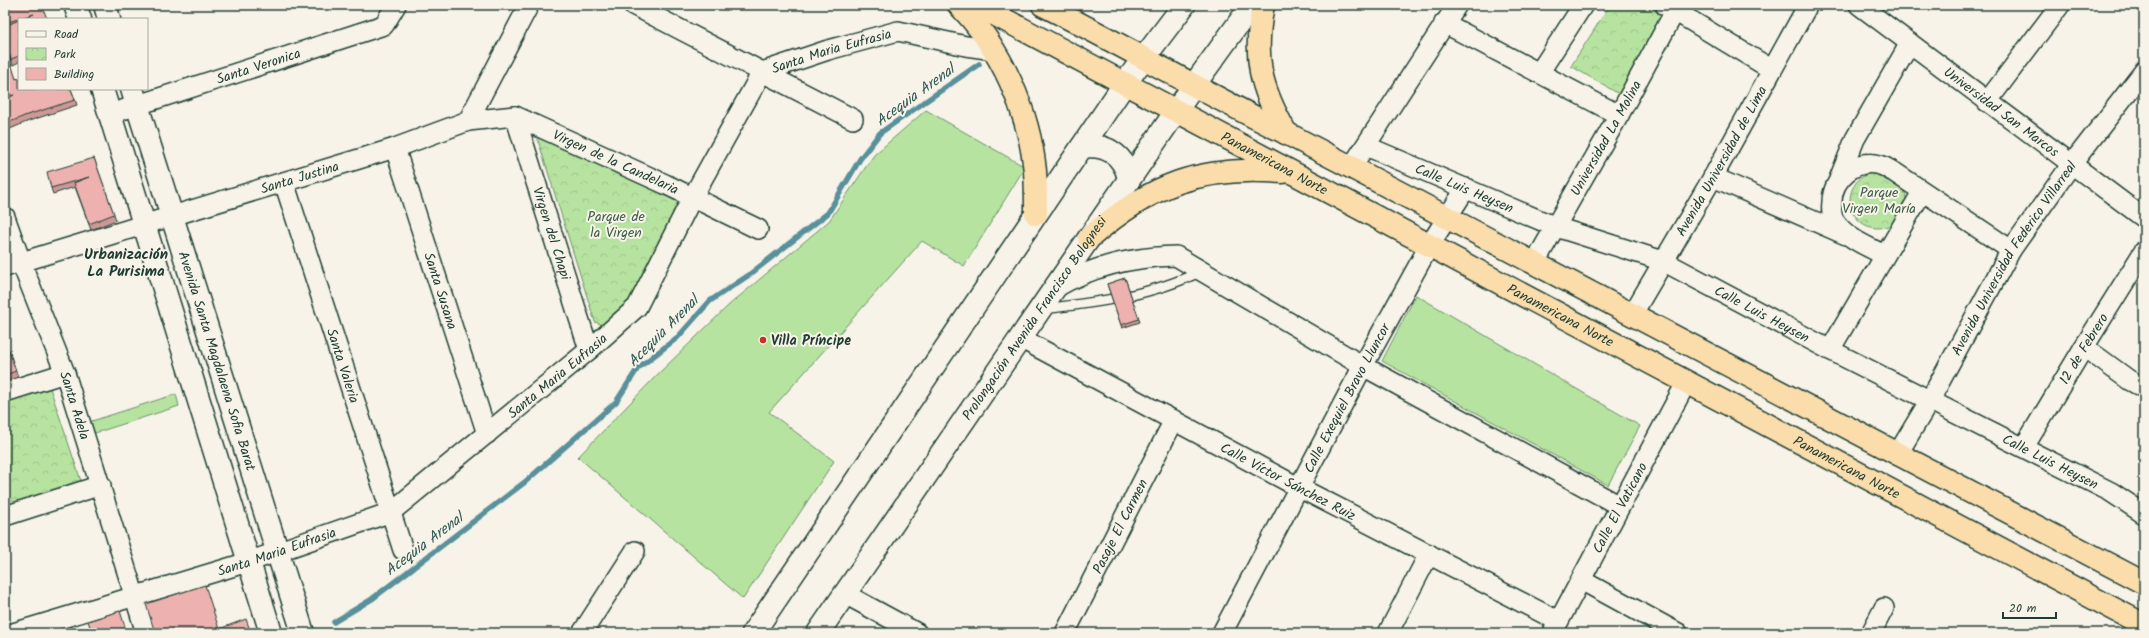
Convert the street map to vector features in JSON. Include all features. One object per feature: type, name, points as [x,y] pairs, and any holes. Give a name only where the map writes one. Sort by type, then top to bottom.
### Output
[{"type":"highway","points":[[959,5],[969,15],[994,50],[1014,88],[1027,129],[1035,171],[1036,214]]},
{"type":"highway","name":"Panamericana Norte","points":[[977,5],[2144,625]]},
{"type":"highway","name":"Panamericana Norte","points":[[1043,5],[1194,85],[1225,104],[1286,133],[1897,455],[2144,583]]},
{"type":"highway","points":[[1263,5],[1258,39],[1260,72],[1270,104],[1286,133]]},
{"type":"highway","points":[[1089,238],[1116,214],[1148,195],[1181,180],[1217,172],[1246,170],[1290,172]]},
{"type":"main road","points":[[75,5],[80,18]]},
{"type":"main road","points":[[105,5],[109,18]]},
{"type":"main road","points":[[753,633],[1125,83],[1184,5]]},
{"type":"main road","name":"Prolongación Avenida Francisco Bolognesi","points":[[818,633],[1129,179],[1252,5]]},
{"type":"main road","name":"Avenida Santa Magdalaena Sofia Barat","points":[[102,90],[271,633]]},
{"type":"main road","name":"Avenida Santa Magdalaena Sofia Barat","points":[[134,97],[303,633]]},
{"type":"main road","points":[[1082,147],[1100,146],[1113,152],[1123,161],[1129,179]]},
{"type":"street","name":"Santa Veronica","points":[[110,114],[134,97],[384,25],[396,5]]},
{"type":"street","points":[[468,121],[528,5]]},
{"type":"street","points":[[633,5],[853,120]]},
{"type":"street","points":[[1352,168],[1457,5]]},
{"type":"street","points":[[1539,73],[1583,5]]},
{"type":"street","name":"Avenida Universidad de Lima","points":[[1632,315],[1713,177],[1771,69],[1808,5]]},
{"type":"street","name":"Universidad San Marcos","points":[[1859,5],[2070,165],[2144,218]]},
{"type":"street","points":[[1670,8],[1771,69]]},
{"type":"street","name":"Universidad La Molina","points":[[1534,264],[1619,115],[1670,8]]},
{"type":"street","points":[[1987,102],[2053,8]]},
{"type":"street","points":[[1444,23],[1619,115]]},
{"type":"street","name":"Santa Maria Eufrasia","points":[[25,631],[248,562],[391,512],[588,350],[637,307],[692,198],[762,72],[828,50],[898,31],[966,46],[994,50]]},
{"type":"street","points":[[1847,236],[1835,222],[1831,212],[1832,193],[1855,139],[1910,43]]},
{"type":"street","name":"Avenida Universidad Federico Villarreal","points":[[1897,455],[1930,400],[2011,250],[2070,165],[2144,71]]},
{"type":"street","points":[[468,121],[515,116]]},
{"type":"street","name":"Virgen de la Candelaria","points":[[515,116],[758,229]]},
{"type":"street","name":"Virgen del Chapi","points":[[515,116],[588,350]]},
{"type":"street","name":"Santa Justina","points":[[13,264],[172,217],[395,148],[468,121]]},
{"type":"street","name":"Calle Luis Heysen","points":[[1366,146],[1556,227],[1664,262],[1830,350],[2111,492],[2144,514]]},
{"type":"street","name":"Santa Susana","points":[[395,148],[487,434]]},
{"type":"street","points":[[1838,179],[1847,171],[1863,164],[1880,165],[2011,250]]},
{"type":"street","points":[[1713,177],[1847,236],[1884,255]]},
{"type":"street","name":"Santa Valeria","points":[[284,182],[403,550]]},
{"type":"street","name":"Calle Exequiel Bravo Lluncor","points":[[1222,633],[1363,366],[1429,246],[1466,188]]},
{"type":"street","points":[[1830,350],[1922,192]]},
{"type":"street","name":"Santa Adela","points":[[5,217],[13,264],[65,373],[136,596],[146,633]]},
{"type":"street","name":"12 de Febrero","points":[[2024,447],[2144,251]]},
{"type":"street","points":[[1054,288],[1077,275],[1108,265],[1146,256],[1176,256],[1363,366],[1620,506]]},
{"type":"street","name":"Calle Víctor Sánchez Ruiz","points":[[1020,338],[1298,487],[1429,554],[1555,627]]},
{"type":"street","points":[[2084,347],[2130,380],[2144,388]]},
{"type":"street","points":[[5,392],[65,373]]},
{"type":"street","name":"Calle El Vaticano","points":[[1555,627],[1686,383]]},
{"type":"street","name":"Pasaje El Carmen","points":[[1065,633],[1174,420]]},
{"type":"street","points":[[5,516],[101,485]]},
{"type":"street","points":[[582,633],[635,551]]},
{"type":"street","points":[[1388,633],[1429,554]]},
{"type":"street","points":[[1581,580],[1678,633]]},
{"type":"street","points":[[845,594],[917,633]]},
{"type":"street","points":[[1871,633],[1884,608]]},
{"type":"lane","points":[[1040,309],[1088,304],[1170,285],[1201,271]]},
{"type":"green space","points":[[1610,5],[1650,5],[1663,13],[1619,94],[1571,66]]},
{"type":"green space","name":"Villa Príncipe","points":[[926,110],[1025,167],[964,266],[922,241],[769,412],[834,461],[743,599],[578,457],[657,375],[729,305],[829,221],[874,155]]},
{"type":"green space","name":"Parque de la Virgen","points":[[543,130],[684,203],[634,299],[603,325],[595,322],[537,137]]},
{"type":"green space","name":"Parque Virgen María","points":[[1873,172],[1883,172],[1898,180],[1904,189],[1906,200],[1904,211],[1898,220],[1883,228],[1873,228],[1862,223],[1855,216],[1850,205],[1850,195],[1855,184],[1862,177]]},
{"type":"green space","points":[[1416,295],[1640,426],[1608,485],[1382,361]]},
{"type":"green space","points":[[50,388],[82,484],[5,511],[5,402]]},
{"type":"green space","points":[[176,394],[179,406],[92,434],[89,422]]},
{"type":"building","points":[[5,5],[42,5],[47,18],[24,18],[34,14],[5,23]]},
{"type":"building","points":[[18,20],[18,56],[11,59],[5,43],[5,26]]},
{"type":"building","points":[[9,57],[16,79],[18,78],[18,90],[71,90],[75,100],[27,115],[5,124],[5,99],[14,95],[5,97],[5,59]]},
{"type":"building","points":[[94,158],[114,214],[89,224],[74,183],[89,177],[51,188],[47,172]]},
{"type":"building","points":[[1125,278],[1139,319],[1121,325],[1107,284]]},
{"type":"building","points":[[7,345],[16,371],[5,375],[5,346]]},
{"type":"building","points":[[205,585],[219,629],[246,619],[251,633],[155,633],[146,604]]},
{"type":"building","points":[[120,611],[127,633],[92,633],[88,621]]},
{"type":"waterway","name":"Acequia Arenal","points":[[334,622],[372,599],[525,482],[616,402],[638,368],[678,337],[710,301],[749,275],[828,213],[860,159],[880,133],[979,64]]},
{"type":"place","name":"Villa Príncipe","points":[[763,340]]},
{"type":"district","name":"Urbanización La Purisima","points":[[126,262]]}]
